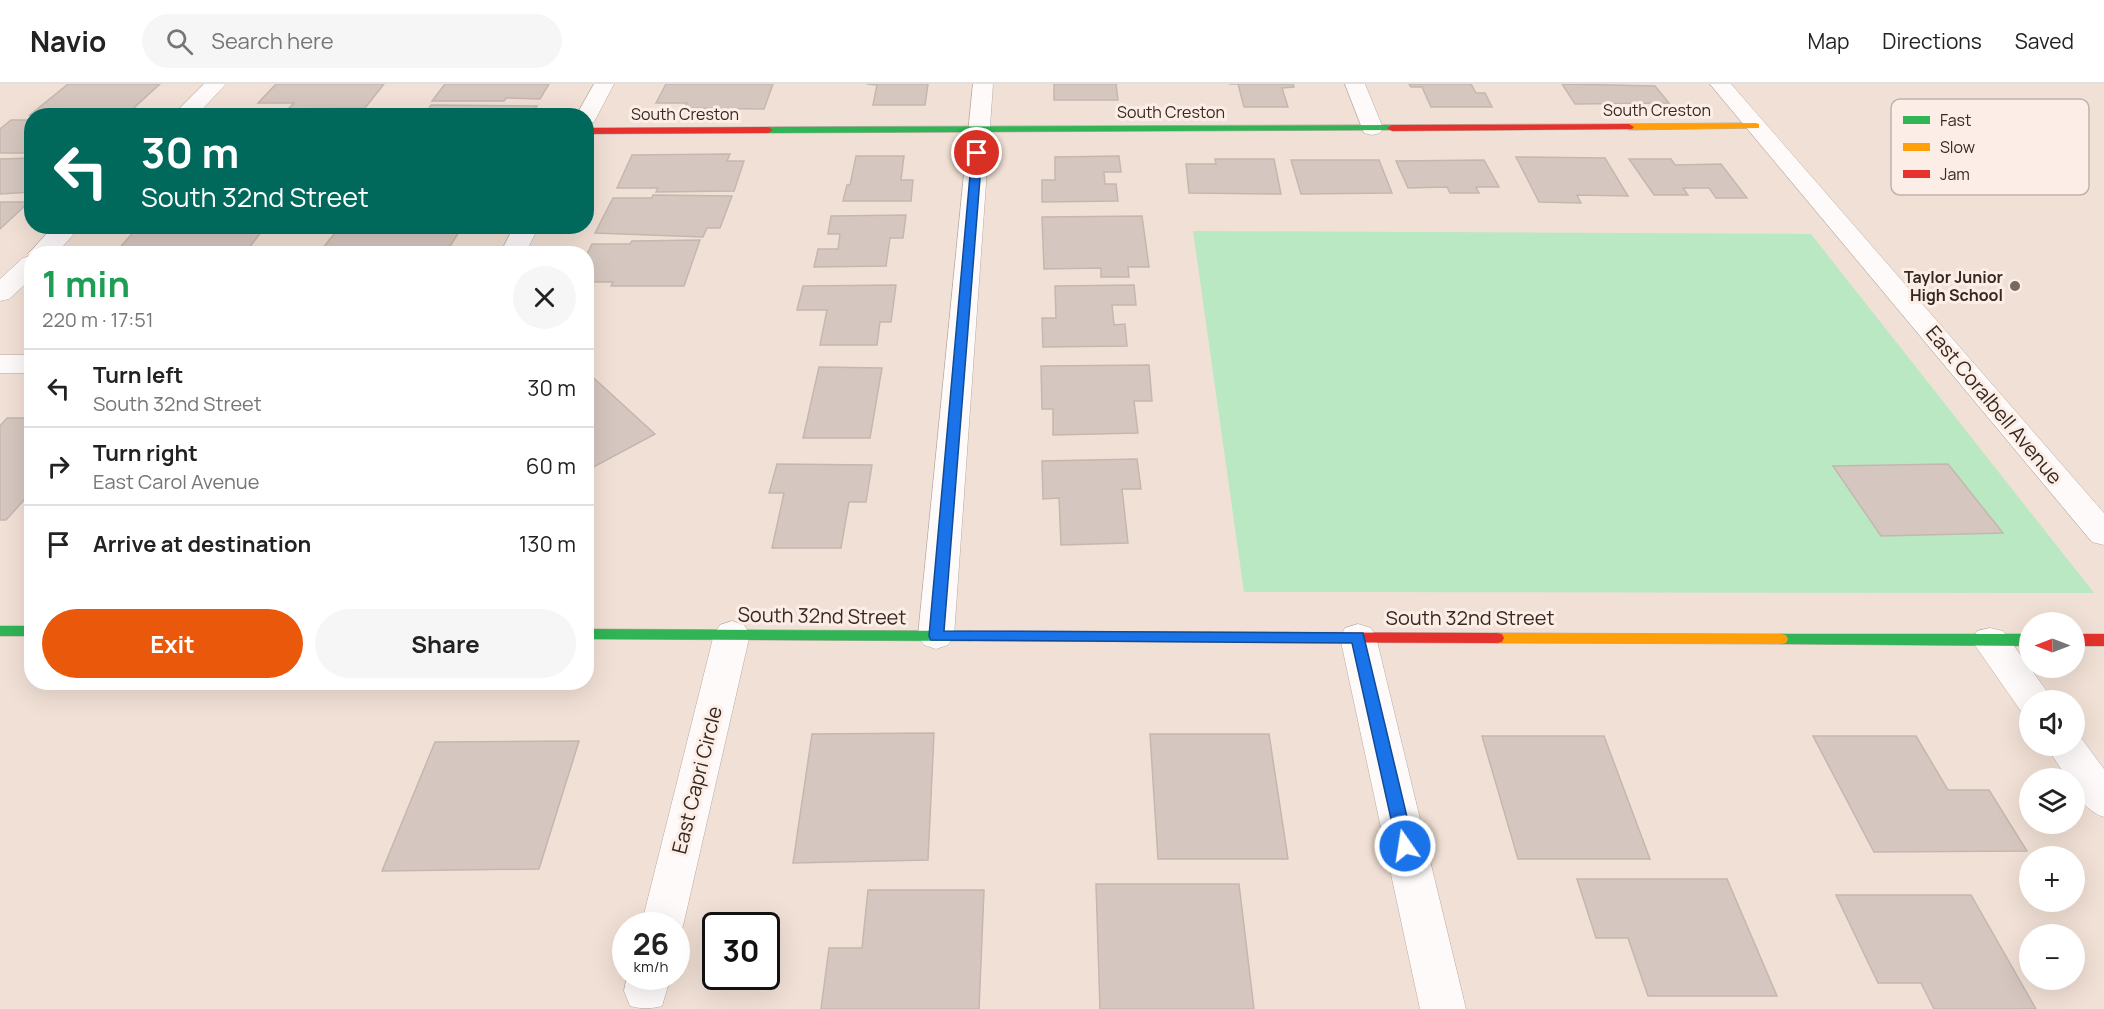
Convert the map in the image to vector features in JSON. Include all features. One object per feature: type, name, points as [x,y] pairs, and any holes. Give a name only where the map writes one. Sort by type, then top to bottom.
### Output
[{"type":"street","points":[[191,108],[216,84]]},
{"type":"street","points":[[591,108],[604,84]]},
{"type":"street","points":[[936,636],[983,84]]},
{"type":"street","points":[[1355,84],[1372,128]]},
{"type":"street","name":"East Coralbell Avenue","points":[[1720,84],[2104,534]]},
{"type":"street","name":"South Creston","points":[[594,131],[1756,126]]},
{"type":"street","points":[[49,246],[61,234]]},
{"type":"street","points":[[0,293],[24,270]]},
{"type":"street","points":[[0,364],[24,364]]},
{"type":"street","points":[[0,631],[24,631]]},
{"type":"street","name":"South 32nd Street","points":[[594,634],[2019,640]]},
{"type":"street","name":"East Capri Circle","points":[[665,912],[732,634]]},
{"type":"street","points":[[1358,637],[1443,1009]]},
{"type":"street","points":[[1990,640],[2026,690]]},
{"type":"street","points":[[2085,640],[2104,640]]},
{"type":"street","points":[[2072,756],[2104,800]]},
{"type":"green space","points":[[1193,231],[1811,234],[2094,593],[1244,592]]},
{"type":"building","points":[[68,84],[160,84],[134,108],[39,108]]},
{"type":"building","points":[[276,84],[384,84],[365,108],[289,108],[294,103],[258,103]]},
{"type":"building","points":[[445,84],[549,84],[540,99],[432,101]]},
{"type":"building","points":[[666,84],[773,84],[764,109],[684,108],[687,103],[656,103]]},
{"type":"building","points":[[867,84],[928,84],[925,105],[873,105],[877,85]]},
{"type":"building","points":[[1054,84],[1116,84],[1118,100],[1054,100]]},
{"type":"building","points":[[1238,84],[1293,84],[1294,87],[1282,88],[1288,107],[1244,107]]},
{"type":"building","points":[[1409,84],[1471,84],[1476,93],[1485,93],[1492,107],[1431,107],[1422,87],[1411,87]]},
{"type":"building","points":[[1562,84],[1655,86],[1669,103],[1575,104]]},
{"type":"building","points":[[431,105],[537,106],[536,108],[429,108]]},
{"type":"building","points":[[11,120],[24,120],[24,153],[0,153],[0,129]]},
{"type":"building","points":[[730,154],[727,161],[744,161],[734,191],[656,192],[658,188],[617,188],[632,155]]},
{"type":"building","points":[[856,156],[904,156],[901,180],[913,180],[911,201],[843,201],[847,185],[850,185]]},
{"type":"building","points":[[1119,156],[1121,172],[1104,172],[1105,184],[1116,184],[1118,201],[1042,202],[1042,180],[1055,180],[1055,157]]},
{"type":"building","points":[[1516,157],[1605,158],[1628,196],[1577,195],[1581,203],[1539,202]]},
{"type":"building","points":[[24,158],[24,192],[0,194],[0,159]]},
{"type":"building","points":[[1215,159],[1274,159],[1281,194],[1189,193],[1186,164],[1216,164]]},
{"type":"building","points":[[1629,159],[1671,159],[1675,165],[1721,164],[1747,198],[1716,198],[1709,188],[1683,188],[1688,195],[1654,195]]},
{"type":"building","points":[[1291,160],[1379,160],[1392,193],[1301,194]]},
{"type":"building","points":[[1484,160],[1499,187],[1476,187],[1479,193],[1450,193],[1447,187],[1408,188],[1396,161]]},
{"type":"building","points":[[653,195],[732,196],[720,228],[707,228],[703,237],[595,233],[613,198],[652,198]]},
{"type":"building","points":[[0,202],[24,202],[24,207],[0,229]]},
{"type":"building","points":[[906,215],[903,238],[890,238],[886,266],[814,267],[818,249],[838,249],[840,234],[828,234],[831,216]]},
{"type":"building","points":[[1142,216],[1149,267],[1128,267],[1129,277],[1101,277],[1101,268],[1044,269],[1042,217]]},
{"type":"building","points":[[132,234],[260,234],[250,246],[121,246]]},
{"type":"building","points":[[334,234],[458,234],[450,246],[324,246]]},
{"type":"building","points":[[700,240],[684,286],[611,286],[613,282],[594,282],[594,246],[591,246],[592,244],[630,244],[632,241]]},
{"type":"building","points":[[896,285],[891,322],[880,322],[877,345],[820,345],[827,310],[797,310],[803,286]]},
{"type":"building","points":[[1134,285],[1136,305],[1112,305],[1114,325],[1125,324],[1127,346],[1043,347],[1042,318],[1056,318],[1055,286]]},
{"type":"building","points":[[1149,365],[1152,401],[1134,401],[1138,433],[1053,435],[1053,409],[1042,409],[1041,366]]},
{"type":"building","points":[[819,367],[882,368],[870,438],[803,438]]},
{"type":"building","points":[[594,378],[655,434],[594,467]]},
{"type":"building","points":[[7,418],[24,418],[24,500],[6,520],[0,520],[0,426]]},
{"type":"building","points":[[1137,459],[1141,489],[1122,489],[1128,543],[1061,545],[1059,498],[1043,499],[1042,461]]},
{"type":"building","points":[[777,464],[872,465],[866,502],[849,502],[841,548],[772,548],[784,493],[769,493]]},
{"type":"building","points":[[1948,464],[2003,533],[1881,536],[1833,466]]},
{"type":"building","points":[[934,733],[928,860],[793,863],[812,734]]},
{"type":"building","points":[[1150,734],[1269,734],[1288,859],[1158,859]]},
{"type":"building","points":[[1482,736],[1604,736],[1650,859],[1518,859]]},
{"type":"building","points":[[1813,736],[1916,736],[1948,790],[1989,790],[2024,846],[2019,846],[2019,851],[1874,852]]},
{"type":"building","points":[[579,741],[539,869],[382,871],[435,742]]},
{"type":"building","points":[[1577,879],[1727,879],[1777,996],[1648,996],[1628,938],[1596,938]]},
{"type":"building","points":[[1096,884],[1239,884],[1254,1009],[1100,1009]]},
{"type":"building","points":[[868,890],[984,890],[979,1009],[821,1009],[829,948],[862,948]]},
{"type":"building","points":[[1836,895],[1971,895],[2019,979],[2019,990],[2025,990],[2036,1009],[1934,1009],[1921,983],[1878,983]]},
{"type":"traffic: fast","points":[[768,130],[1392,128]]},
{"type":"traffic: fast","points":[[0,631],[24,631]]},
{"type":"traffic: fast","points":[[594,634],[970,636]]},
{"type":"traffic: fast","points":[[1781,639],[2019,640]]},
{"type":"traffic: slow","points":[[1629,127],[1756,126]]},
{"type":"traffic: slow","points":[[970,636],[1211,637]]},
{"type":"traffic: slow","points":[[1497,638],[1781,639]]},
{"type":"traffic: jam","points":[[1392,128],[1629,127]]},
{"type":"traffic: jam","points":[[594,131],[768,130]]},
{"type":"traffic: jam","points":[[1211,637],[1497,638]]},
{"type":"traffic: jam","points":[[2085,640],[2104,640]]},
{"type":"place","name":"Taylor Junior High School","points":[[2015,286]]},
{"type":"route","points":[[977,153],[936,636],[1358,637],[1405,846]]}]
